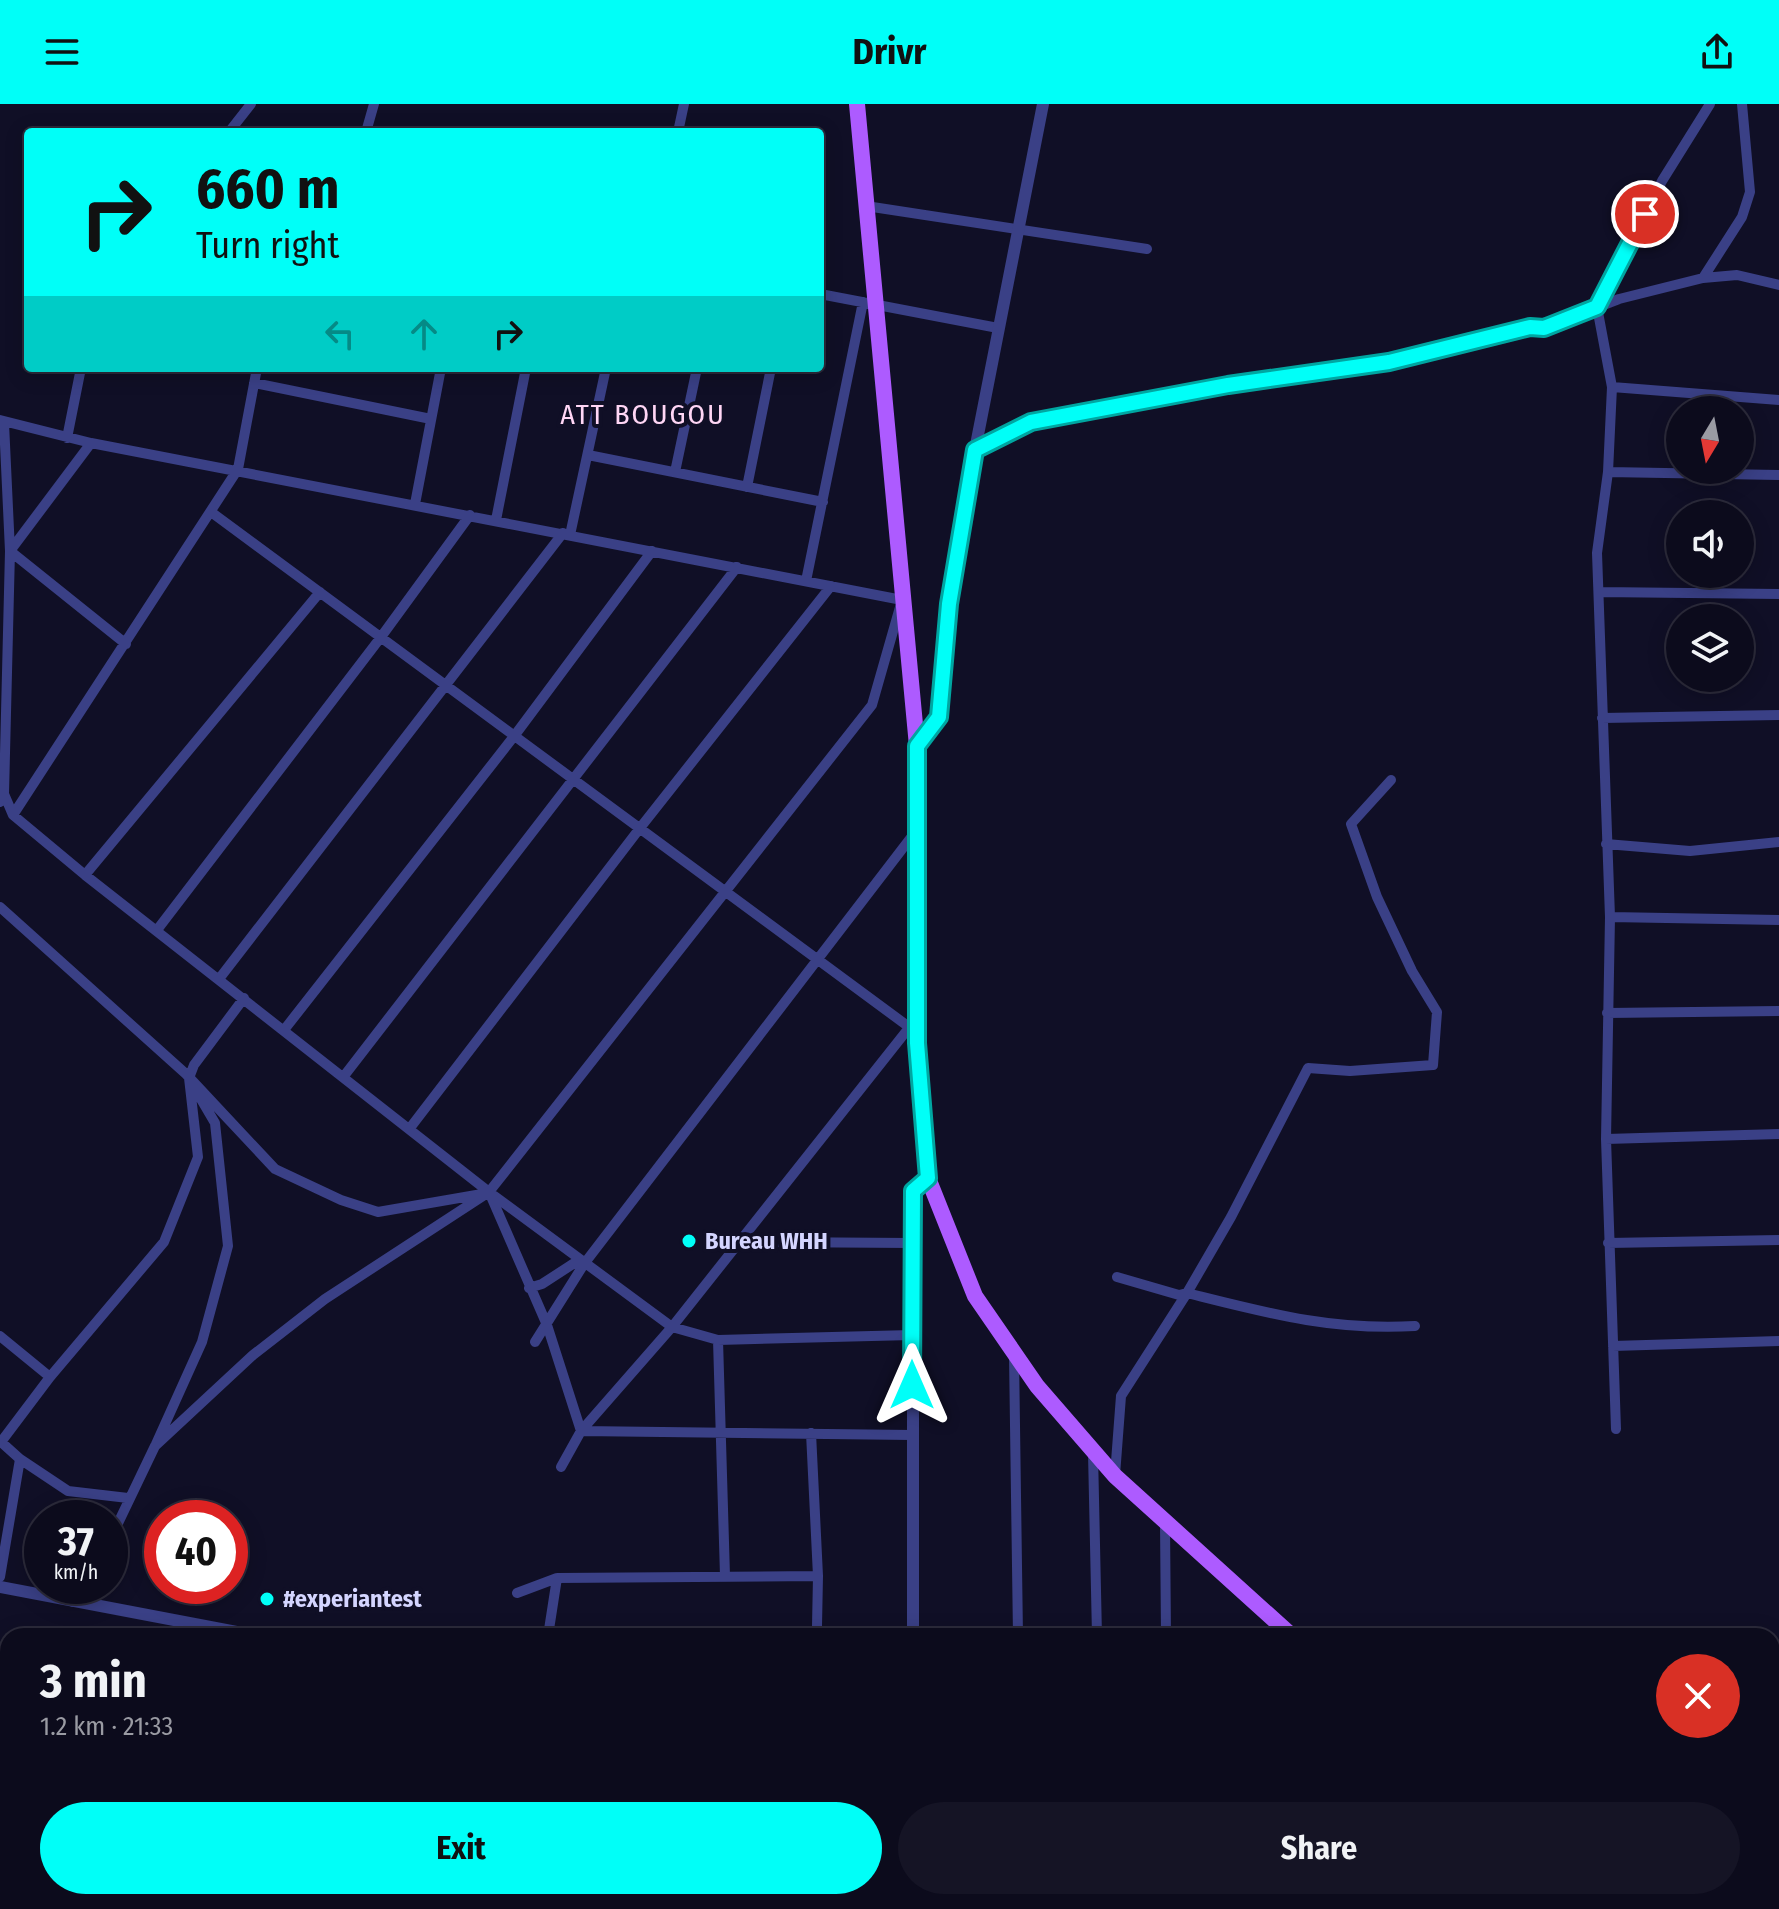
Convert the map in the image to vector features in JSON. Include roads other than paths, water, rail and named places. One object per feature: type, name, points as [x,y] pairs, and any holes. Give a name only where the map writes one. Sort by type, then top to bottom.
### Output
[{"type":"main road","points":[[857,104],[866,206],[869,304],[917,746],[913,1022],[928,1178],[975,1296],[1014,1355],[1115,1476],[1283,1628]]},
{"type":"street","points":[[232,128],[251,104]]},
{"type":"street","points":[[367,128],[374,104]]},
{"type":"street","points":[[679,128],[684,104]]},
{"type":"street","points":[[917,746],[939,717],[949,604],[975,450],[1043,104]]},
{"type":"street","points":[[1616,1429],[1606,1139],[1610,917],[1597,553],[1608,472],[1612,387],[1597,307],[1662,181],[1710,104]]},
{"type":"street","points":[[1703,278],[1742,217],[1750,192],[1742,104]]},
{"type":"street","points":[[866,206],[1147,249]]},
{"type":"street","points":[[975,450],[1031,422],[1228,385],[1389,362],[1530,327],[1544,328],[1656,288],[1703,278],[1737,275],[1779,285]]},
{"type":"street","points":[[824,295],[998,328]]},
{"type":"street","points":[[806,581],[869,304]]},
{"type":"street","points":[[67,438],[80,372]]},
{"type":"street","points":[[13,815],[238,469],[256,372]]},
{"type":"street","points":[[415,504],[440,372]]},
{"type":"street","points":[[496,520],[525,372]]},
{"type":"street","points":[[219,979],[446,684],[567,534],[605,372]]},
{"type":"street","points":[[675,472],[696,372]]},
{"type":"street","points":[[747,487],[770,372]]},
{"type":"street","points":[[254,383],[431,419]]},
{"type":"street","points":[[1612,387],[1779,400]]},
{"type":"street","points":[[155,1446],[253,1355],[325,1299],[489,1192],[872,705],[902,600],[238,469],[91,443],[2,422],[10,551],[2,798],[13,815],[489,1192],[672,1327],[718,1340],[912,1335]]},
{"type":"street","points":[[10,551],[91,443]]},
{"type":"street","points":[[588,455],[823,502]]},
{"type":"street","points":[[1608,472],[1779,475]]},
{"type":"street","points":[[211,512],[818,960],[913,1022],[741,1242],[581,1431],[561,1467]]},
{"type":"street","points":[[157,930],[381,637],[470,515]]},
{"type":"street","points":[[10,551],[126,644]]},
{"type":"street","points":[[284,1030],[515,735],[652,551]]},
{"type":"street","points":[[344,1076],[737,567]]},
{"type":"street","points":[[410,1128],[831,586]]},
{"type":"street","points":[[85,875],[320,592]]},
{"type":"street","points":[[1599,592],[1779,594]]},
{"type":"street","points":[[1602,718],[1779,715]]},
{"type":"street","points":[[1115,1476],[1121,1396],[1187,1293],[1262,1162],[1308,1068],[1350,1071],[1433,1065],[1437,1012],[1412,971],[1377,897],[1351,824],[1391,780]]},
{"type":"street","points":[[535,1342],[581,1262],[917,829]]},
{"type":"street","points":[[1606,844],[1690,851],[1779,842]]},
{"type":"street","points":[[0,907],[189,1078],[275,1169],[341,1200],[378,1212],[489,1192]]},
{"type":"street","points":[[1610,917],[1779,920]]},
{"type":"street","points":[[189,1078],[215,1123],[228,1246],[202,1342],[128,1498],[68,1491],[20,1459],[1,1442],[50,1377],[164,1242],[198,1157],[189,1078],[194,1065],[244,998]]},
{"type":"street","points":[[1607,1013],[1779,1011]]},
{"type":"street","points":[[1606,1139],[1779,1134]]},
{"type":"street","points":[[913,1628],[913,1191],[928,1178]]},
{"type":"street","points":[[489,1192],[547,1325],[581,1431]]},
{"type":"street","points":[[1608,1243],[1779,1240]]},
{"type":"street","points":[[741,1242],[913,1243]]},
{"type":"street","points":[[529,1288],[581,1262]]},
{"type":"street","points":[[1117,1277],[1179,1295],[1187,1293],[1297,1321],[1375,1328],[1415,1326]]},
{"type":"street","points":[[0,1336],[50,1377]]},
{"type":"street","points":[[718,1340],[725,1576]]},
{"type":"street","points":[[1613,1346],[1779,1341]]},
{"type":"street","points":[[1014,1355],[1018,1628]]},
{"type":"street","points":[[581,1431],[912,1435]]},
{"type":"street","points":[[811,1433],[818,1576],[817,1626]]},
{"type":"street","points":[[1093,1453],[1097,1628]]},
{"type":"street","points":[[0,1577],[20,1459]]},
{"type":"street","points":[[1165,1524],[1166,1628]]},
{"type":"street","points":[[517,1593],[557,1578],[818,1576]]},
{"type":"street","points":[[549,1628],[557,1578]]},
{"type":"street","points":[[0,1587],[24,1592]]},
{"type":"street","points":[[84,1604],[214,1628]]},
{"type":"place","name":"Bureau WHH","points":[[689,1241]]},
{"type":"place","name":"#experiantest","points":[[267,1599]]},
{"type":"district","name":"ATT BOUGOU","points":[[643,414]]}]
